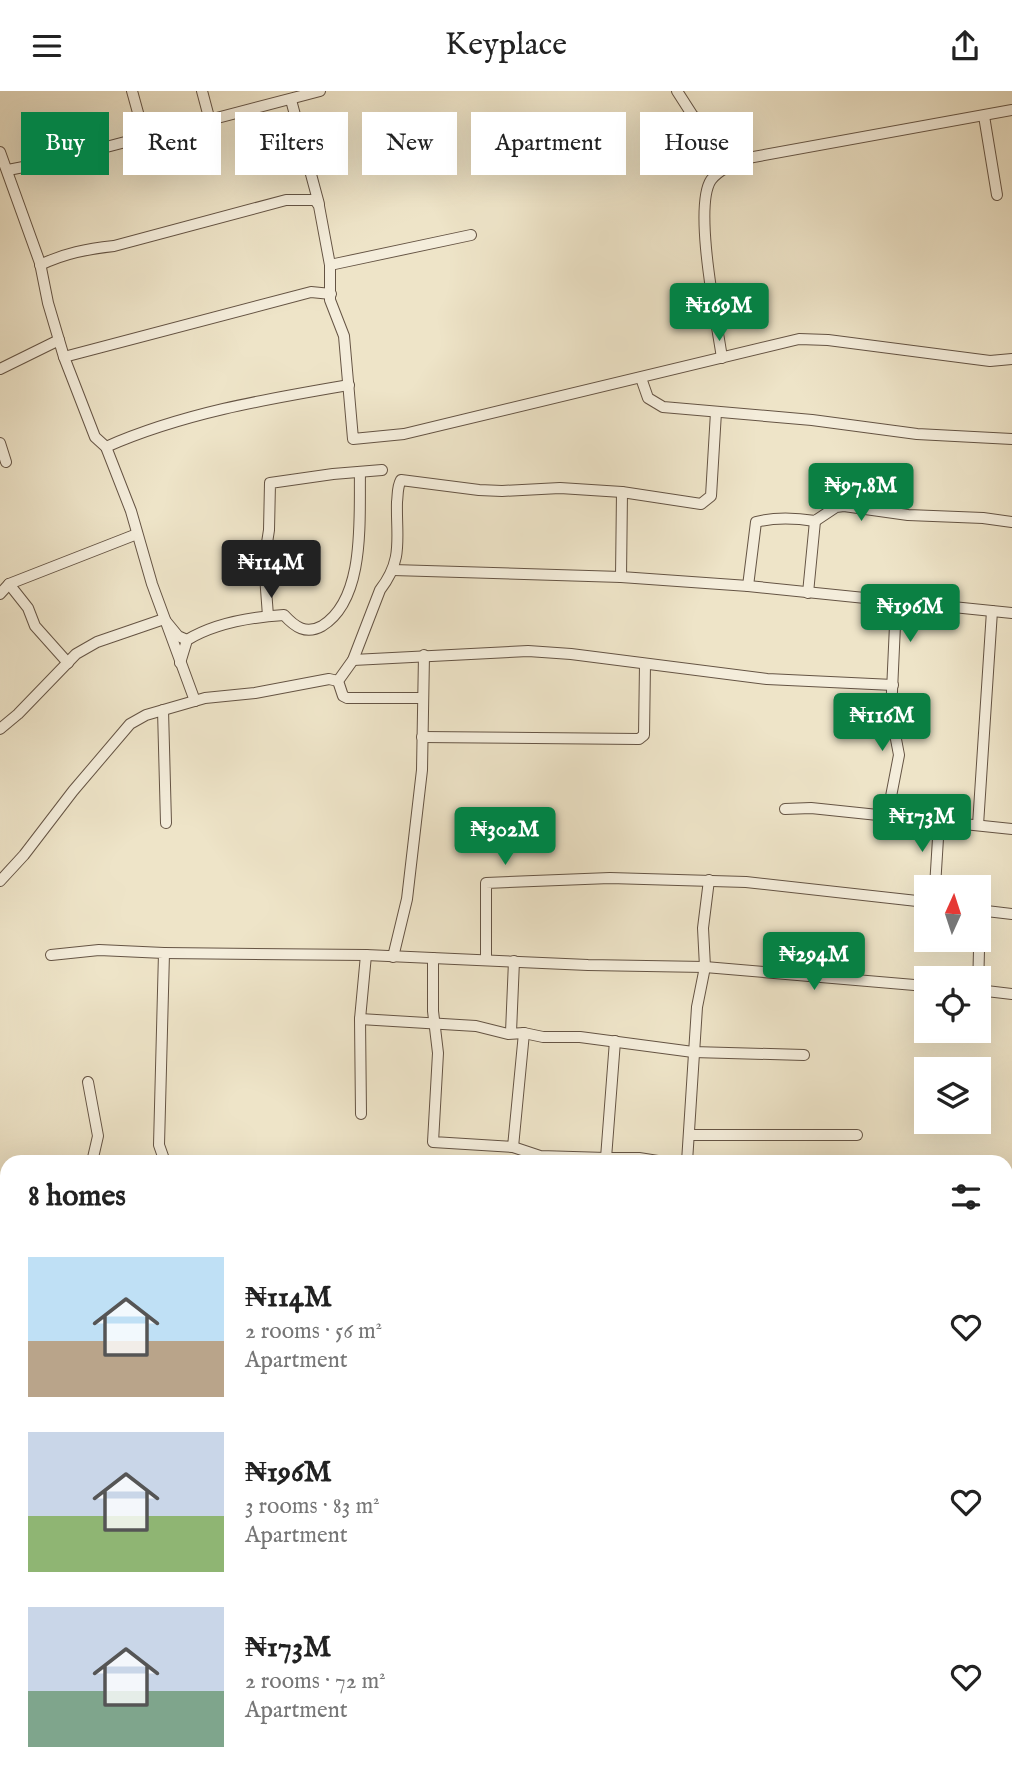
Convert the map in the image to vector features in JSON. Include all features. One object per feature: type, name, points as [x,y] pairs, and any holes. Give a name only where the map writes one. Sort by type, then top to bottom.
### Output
[{"type":"street","points":[[132,91],[138,112]]},
{"type":"street","points":[[202,91],[208,112]]},
{"type":"street","points":[[221,118],[320,91]]},
{"type":"street","points":[[677,91],[690,112]]},
{"type":"street","points":[[291,100],[319,206],[330,265],[330,300],[344,336],[353,439],[404,434],[799,339],[828,340],[990,361],[1012,359]]},
{"type":"street","points":[[753,157],[1012,110]]},
{"type":"street","points":[[984,116],[997,195]]},
{"type":"street","points":[[8,170],[123,143]]},
{"type":"street","points":[[0,152],[40,265],[64,356],[95,437],[106,447],[195,702]]},
{"type":"street","points":[[719,175],[711,181],[704,204],[705,239],[722,358]]},
{"type":"street","points":[[40,265],[59,256],[85,249],[114,246],[286,201],[309,199],[315,200],[319,206]]},
{"type":"street","points":[[330,265],[471,235]]},
{"type":"street","points":[[64,356],[223,317],[311,292],[331,294]]},
{"type":"street","points":[[0,369],[59,340]]},
{"type":"street","points":[[641,378],[648,398],[663,407],[811,420],[917,434],[1012,439]]},
{"type":"street","points":[[106,447],[137,433],[253,401],[349,385]]},
{"type":"street","points":[[338,681],[353,660],[380,590],[398,556],[397,506],[401,480],[479,490],[560,488],[622,492],[698,505],[711,496],[716,412]]},
{"type":"street","points":[[0,443],[6,461]]},
{"type":"street","points":[[268,616],[264,562],[269,530],[270,483],[382,470]]},
{"type":"street","points":[[180,664],[187,640],[202,631],[231,622],[284,615],[295,627],[318,628],[340,609],[354,581],[360,472]]},
{"type":"street","points":[[621,577],[622,492]]},
{"type":"street","points":[[748,586],[756,522],[800,519],[815,521],[836,507],[844,506],[908,515],[1012,522]]},
{"type":"street","points":[[808,593],[815,521]]},
{"type":"street","points":[[0,594],[9,584],[137,534]]},
{"type":"street","points":[[393,569],[621,577],[748,586],[1012,613]]},
{"type":"street","points":[[9,584],[27,607],[35,626],[68,663]]},
{"type":"street","points":[[889,817],[899,755],[891,713],[896,603]]},
{"type":"street","points":[[978,825],[992,611]]},
{"type":"street","points":[[164,619],[178,636],[187,640]]},
{"type":"street","points":[[0,729],[76,654],[97,642],[164,619]]},
{"type":"street","points":[[353,660],[528,651],[788,681],[893,685]]},
{"type":"street","points":[[393,957],[407,899],[422,770],[424,655]]},
{"type":"street","points":[[422,737],[639,739],[644,735],[645,664]]},
{"type":"street","points":[[0,881],[130,724],[146,715],[195,702],[329,679],[338,681]]},
{"type":"street","points":[[338,681],[342,696],[347,698],[423,698]]},
{"type":"street","points":[[163,710],[166,823]]},
{"type":"street","points":[[785,809],[811,808],[1012,829]]},
{"type":"street","points":[[936,875],[939,822]]},
{"type":"street","points":[[486,960],[486,883],[610,878],[709,880],[914,901]]},
{"type":"street","points":[[688,1155],[697,1007],[705,967],[703,928],[709,880]]},
{"type":"street","points":[[991,911],[1012,914]]},
{"type":"street","points":[[51,955],[99,950],[366,955],[588,965],[705,967],[914,985]]},
{"type":"street","points":[[978,952],[978,990],[1012,994]]},
{"type":"street","points":[[163,1155],[159,1145],[164,953]]},
{"type":"street","points":[[360,1114],[360,1019],[366,955]]},
{"type":"street","points":[[433,958],[433,1011],[438,1053],[433,1142],[513,1147],[537,1155]]},
{"type":"street","points":[[511,1032],[514,961]]},
{"type":"street","points":[[360,1019],[476,1026],[508,1034],[511,1032],[543,1037],[580,1037],[693,1052],[803,1055]]},
{"type":"street","points":[[513,1147],[524,1033]]},
{"type":"street","points":[[606,1155],[615,1041]]},
{"type":"street","points":[[88,1082],[98,1136],[94,1155]]},
{"type":"street","points":[[689,1135],[858,1135]]}]
